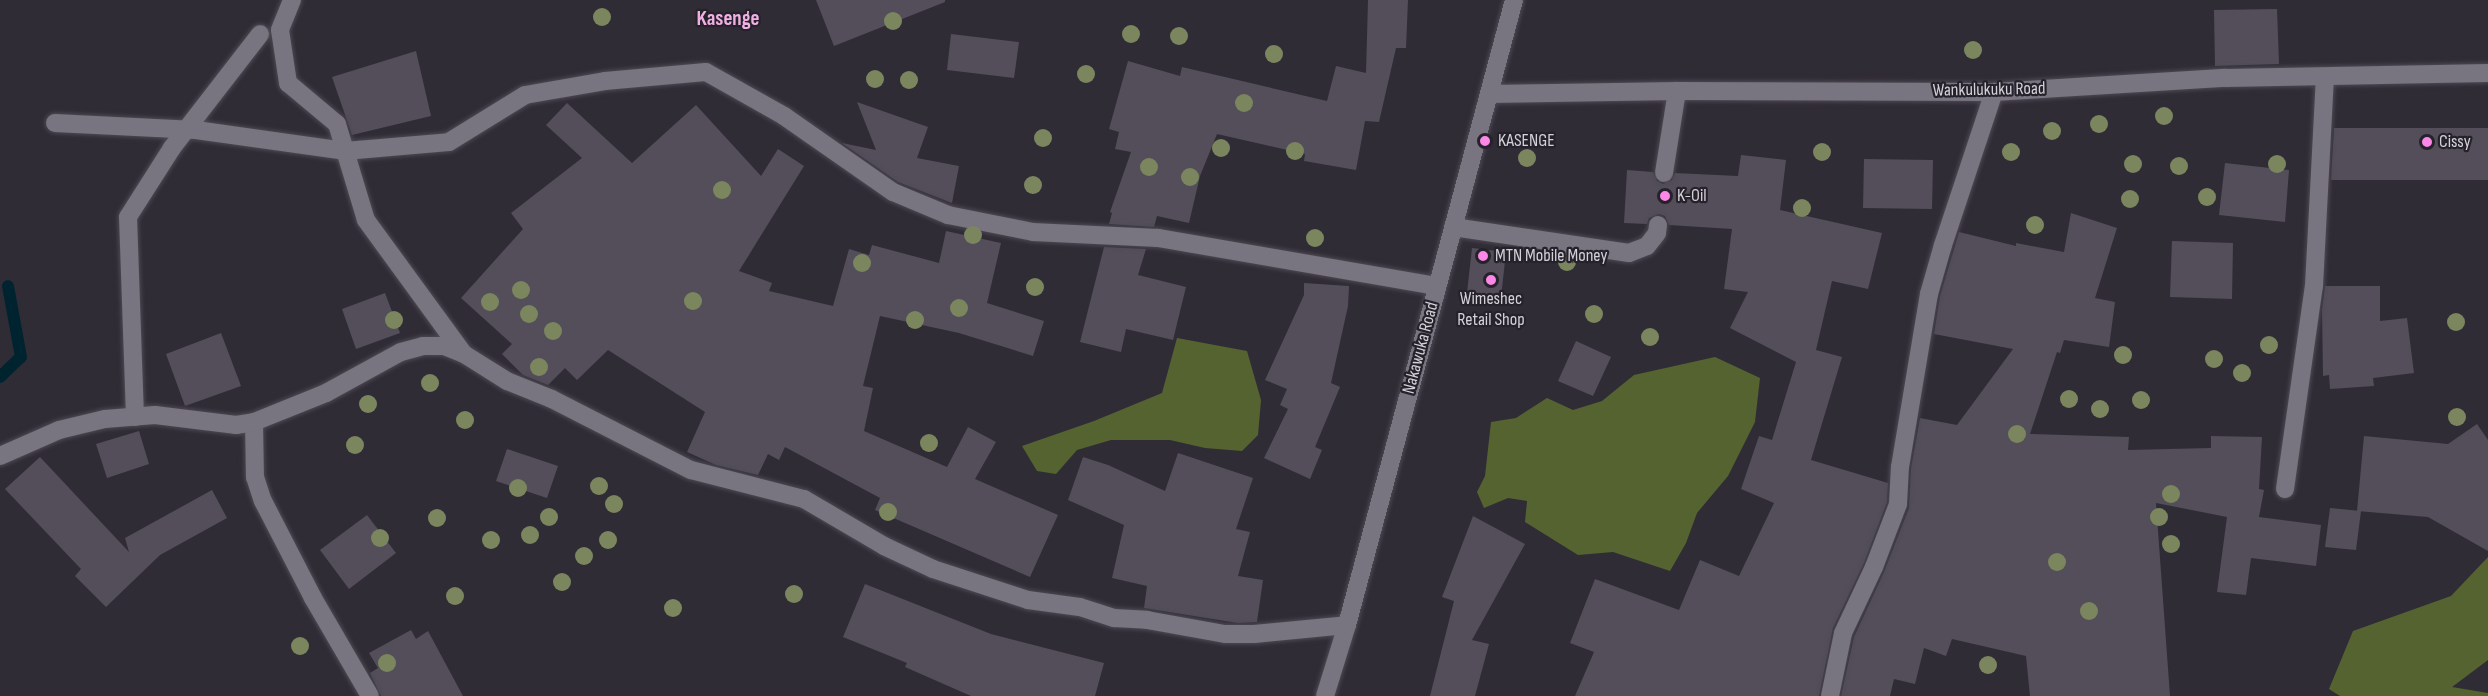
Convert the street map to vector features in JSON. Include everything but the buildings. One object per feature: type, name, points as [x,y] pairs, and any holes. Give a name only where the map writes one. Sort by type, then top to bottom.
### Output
[{"type":"street","points":[[292,0],[280,30],[288,83],[337,124],[366,220],[464,354]]},
{"type":"street","name":"Nakawuka Road","points":[[1325,696],[1347,624],[1514,0]]},
{"type":"street","points":[[135,417],[128,217],[187,129],[260,34]]},
{"type":"street","points":[[55,123],[187,129],[345,151],[449,142],[525,94],[605,81],[706,72],[784,116],[893,192],[948,215],[1033,232],[1158,238],[1437,286]]},
{"type":"street","name":"Wankulukuku Road","points":[[1489,94],[1677,91],[1994,92],[2226,78],[2325,78],[2461,72],[2488,74]]},
{"type":"street","points":[[2286,489],[2314,286],[2325,78]]},
{"type":"street","points":[[1664,173],[1677,91]]},
{"type":"street","points":[[1830,696],[1842,633],[1874,567],[1898,504],[1902,455],[1929,294],[1994,92]]},
{"type":"street","points":[[1454,227],[1629,253],[1647,246],[1657,233],[1658,225]]},
{"type":"street","points":[[0,456],[59,430],[105,419],[155,415],[236,424],[254,422],[326,393],[401,352],[423,346],[444,346],[464,354],[507,381],[552,399],[690,470],[804,499],[884,546],[933,569],[1028,600],[1080,607],[1114,618],[1147,620],[1225,634],[1254,634],[1347,624]]},
{"type":"street","points":[[254,422],[255,477],[263,501],[313,598],[370,696]]},
{"type":"green space","points":[[1177,338],[1247,351],[1261,400],[1258,435],[1242,451],[1205,448],[1170,440],[1111,440],[1077,450],[1056,474],[1037,471],[1022,446],[1094,421],[1162,393]]},
{"type":"green space","points":[[1715,357],[1760,378],[1755,422],[1728,476],[1697,513],[1686,543],[1670,571],[1613,552],[1578,555],[1525,522],[1527,501],[1508,498],[1484,508],[1477,492],[1485,476],[1491,422],[1516,418],[1547,398],[1573,410],[1602,401],[1634,375]]},
{"type":"green space","points":[[2488,557],[2488,660],[2452,687],[2488,693],[2488,696],[2340,696],[2329,689],[2353,631],[2451,596]]},
{"type":"waterway","points":[[0,377],[21,357],[8,286]]},
{"type":"place","name":"KASENGE","points":[[1485,141]]},
{"type":"place","name":"Cissy","points":[[2427,142]]},
{"type":"place","name":"K-Oil","points":[[1665,196]]},
{"type":"place","name":"MTN Mobile Money","points":[[1483,256]]},
{"type":"place","name":"Wimeshec Retail Shop","points":[[1491,280]]},
{"type":"district","name":"Kasenge","points":[[728,19]]}]
